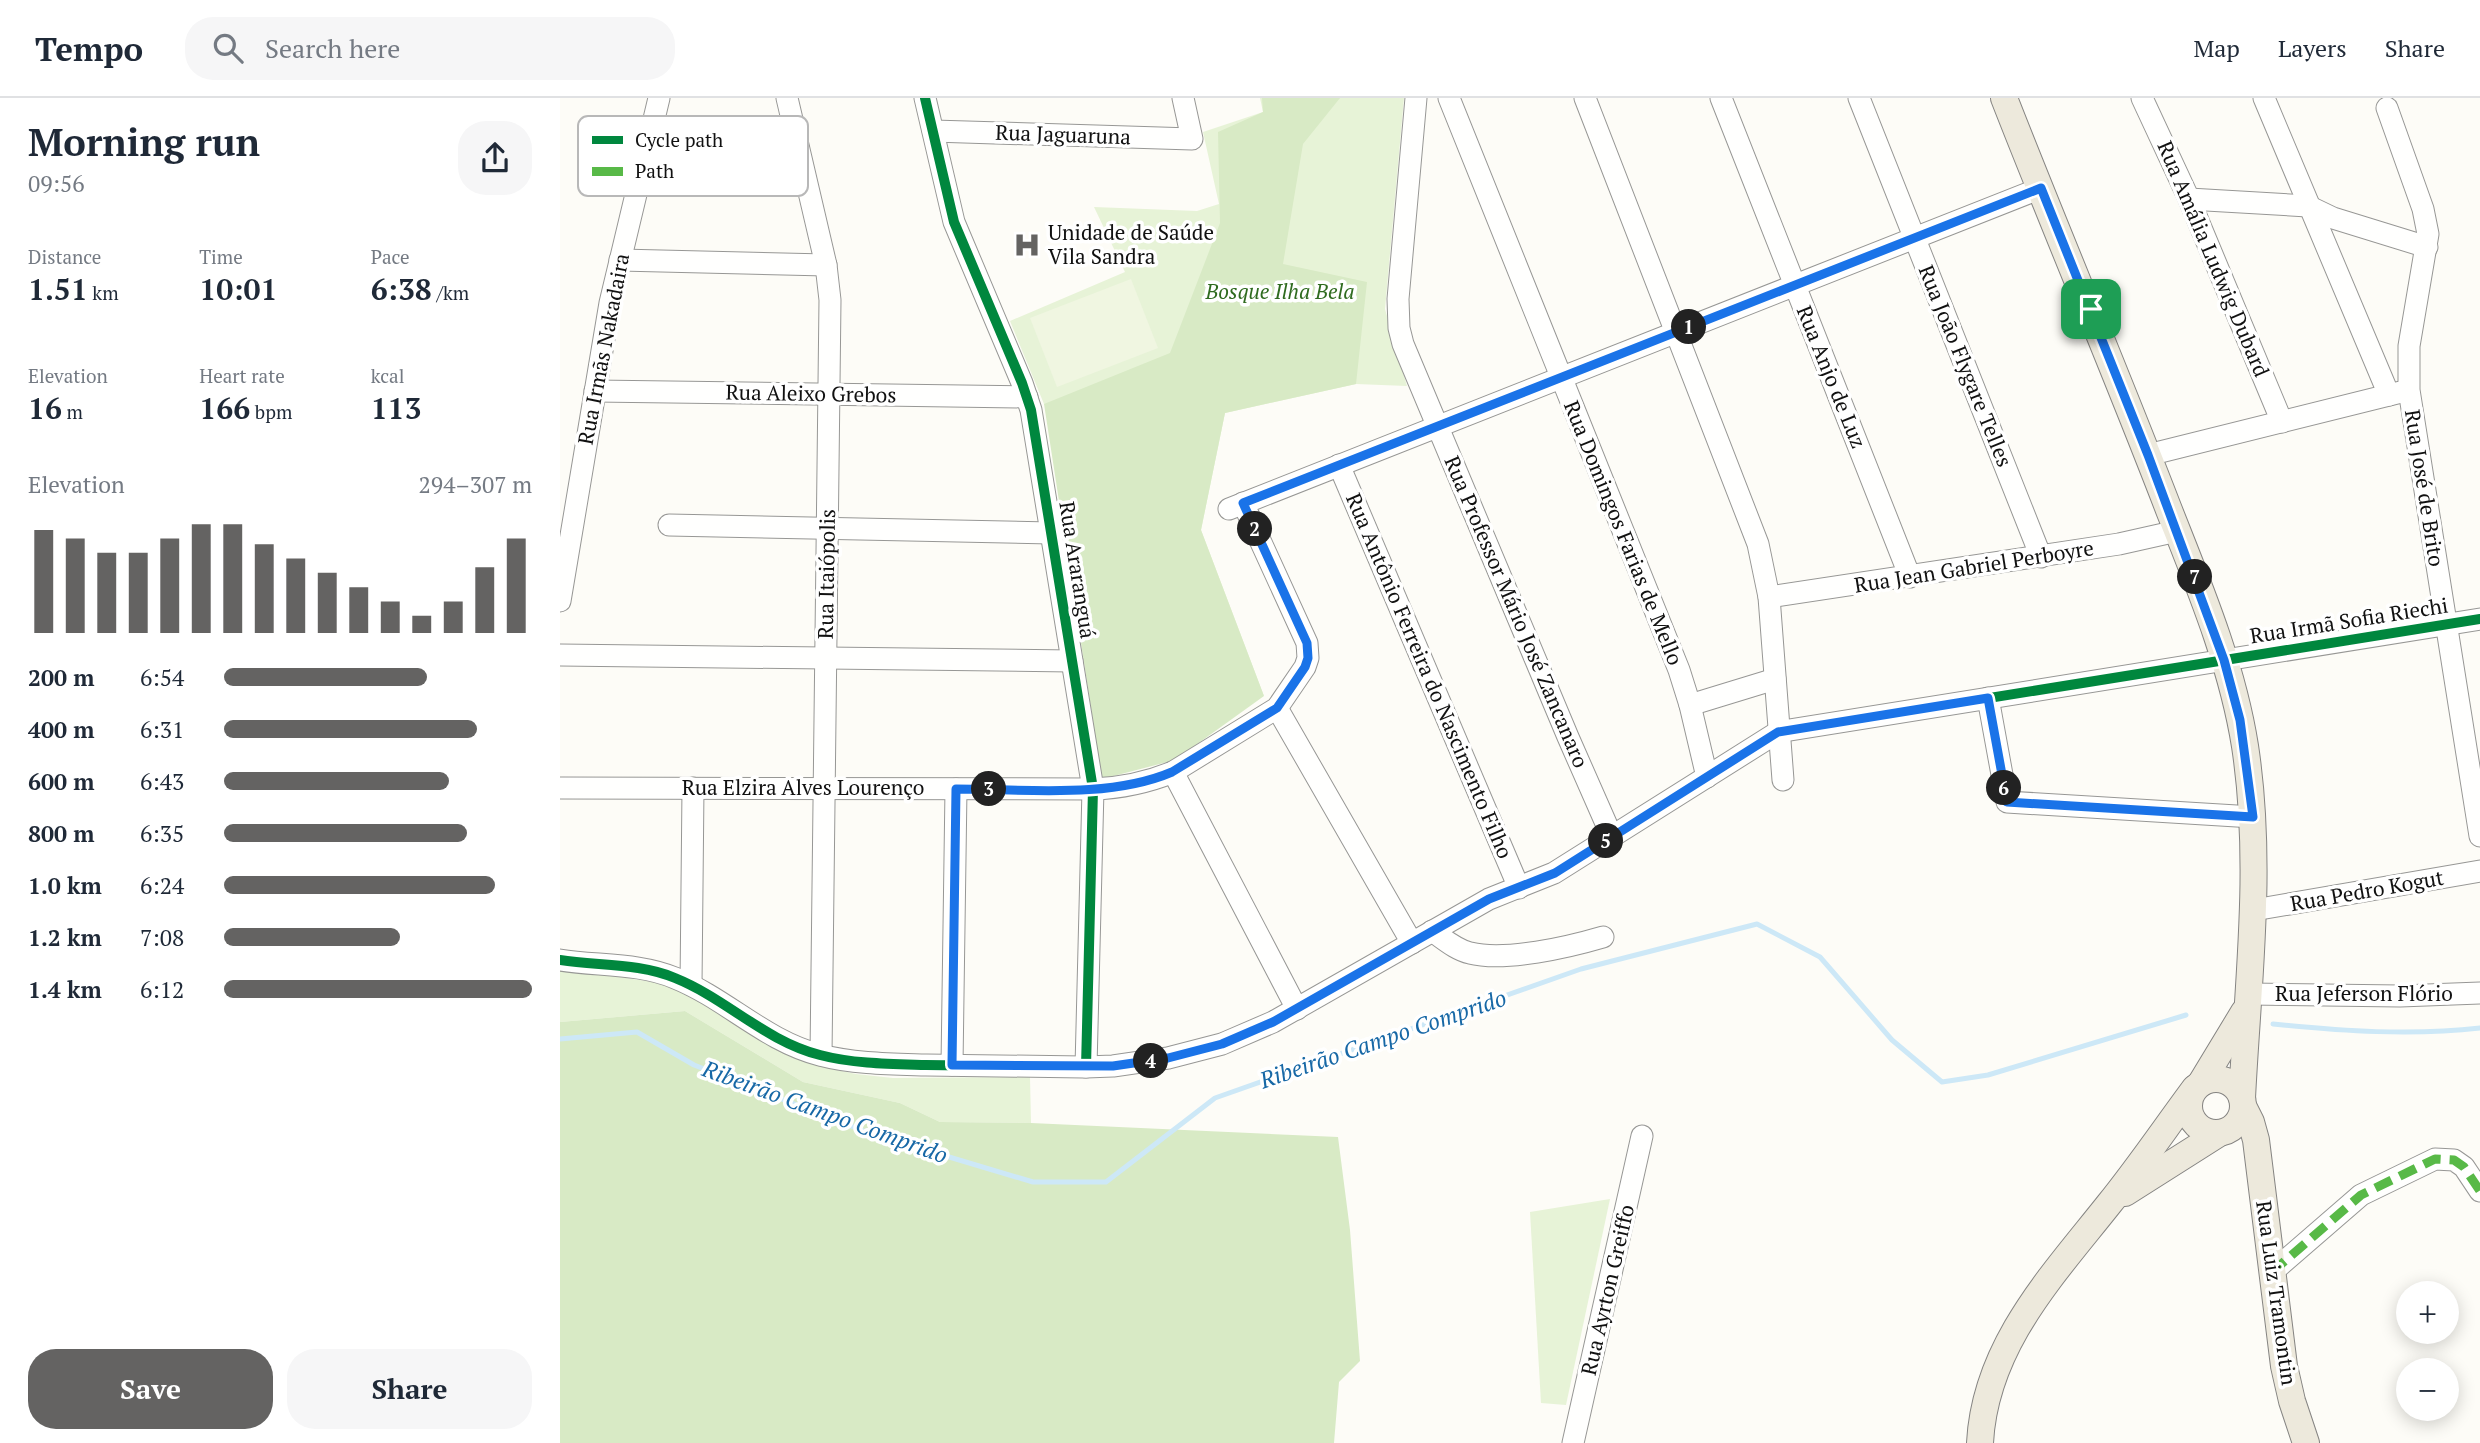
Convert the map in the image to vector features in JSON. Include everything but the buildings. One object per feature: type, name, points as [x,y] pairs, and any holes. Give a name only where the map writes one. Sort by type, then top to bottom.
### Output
[{"type":"main road","name":"Rua Luiz Tramontin","points":[[2004,98],[2177,531],[2224,660],[2240,720],[2253,817],[2255,910],[2247,1001],[2243,1102],[2256,1140],[2284,1366],[2306,1443]]},
{"type":"main road","name":"Rua Luiz Tramontin","points":[[2111,1202],[2198,1086],[2247,1001]]},
{"type":"main road","points":[[1980,1443],[1992,1380],[2017,1325],[2050,1276],[2111,1202],[2222,1133],[2238,1122],[2243,1102],[2233,1084],[2225,1080],[2209,1080],[2198,1086],[2188,1105],[2193,1123],[2209,1133],[2222,1133]]},
{"type":"main road","name":"Rua Luiz Tramontin","points":[[2222,1133],[2251,1161],[2262,1182]]},
{"type":"street","name":"Rua Irmãs Nakadaira","points":[[655,116],[659,98]]},
{"type":"street","name":"Rua Itaiópolis","points":[[787,98],[791,116]]},
{"type":"street","name":"Rua Araranguá","points":[[925,98],[959,236],[1027,397],[1051,533],[1093,789],[1086,1067]]},
{"type":"street","name":"Rua Jaguaruna","points":[[933,131],[1192,139],[1183,98]]},
{"type":"street","name":"Rua Professor Mário José Zancanaro","points":[[1416,98],[1398,314],[1403,344],[1612,837]]},
{"type":"street","name":"Rua Domingos Farias de Mello","points":[[1449,98],[1679,670],[1707,777]]},
{"type":"street","points":[[1585,98],[1749,519],[1765,570],[1783,780]]},
{"type":"street","name":"Rua Anjo de Luz","points":[[1721,98],[1910,577]]},
{"type":"street","name":"Rua João Flygare Telles","points":[[1859,98],[2041,556]]},
{"type":"street","name":"Rua Amália Ludwig Dubard","points":[[2142,98],[2189,199],[2282,422]]},
{"type":"street","points":[[2264,98],[2308,206],[2399,392]]},
{"type":"street","points":[[2387,108],[2423,209],[2428,234],[2399,392]]},
{"type":"street","name":"Rua Itaiópolis","points":[[808,188],[826,265],[830,300],[821,1055]]},
{"type":"street","points":[[1412,943],[1277,708],[1305,667],[1309,650],[1236,506],[2041,188]]},
{"type":"street","name":"Rua Irmãs Nakadaira","points":[[560,601],[595,391],[620,260],[635,196]]},
{"type":"street","points":[[2189,199],[2308,206],[2333,218],[2427,247]]},
{"type":"street","points":[[620,260],[826,265]]},
{"type":"street","name":"Rua Aleixo Grebos","points":[[595,391],[1027,397]]},
{"type":"street","points":[[2148,455],[2399,392]]},
{"type":"street","name":"Rua José de Brito","points":[[2399,392],[2446,625],[2480,836]]},
{"type":"street","name":"Rua Antônio Ferreira do Nascimento Filho","points":[[1339,465],[1519,888]]},
{"type":"street","points":[[669,525],[1051,533]]},
{"type":"street","name":"Rua Jean Gabriel Perboyre","points":[[1769,597],[2119,544],[2177,531]]},
{"type":"street","name":"Rua Irmã Sofia Riechi","points":[[1778,732],[2480,620]]},
{"type":"street","points":[[560,655],[1072,661]]},
{"type":"street","points":[[1690,705],[1775,679]]},
{"type":"street","points":[[1988,698],[2007,802],[2253,817]]},
{"type":"street","name":"Rua Elzira Alves Lourenço","points":[[560,788],[1129,787],[1172,772],[1277,708]]},
{"type":"street","points":[[560,960],[657,972],[691,985],[767,1034],[821,1055],[874,1062],[952,1065],[1086,1067],[1143,1063],[1195,1052],[1247,1034],[1297,1009],[1489,899],[1555,873],[1778,732]]},
{"type":"street","points":[[1172,772],[1297,1009]]},
{"type":"street","points":[[691,985],[693,788]]},
{"type":"street","points":[[952,1065],[956,789]]},
{"type":"street","name":"Rua Pedro Kogut","points":[[2255,910],[2480,871]]},
{"type":"street","points":[[1432,931],[1456,948],[1485,955],[1555,949],[1603,937]]},
{"type":"street","name":"Rua Jeferson Flório","points":[[2247,1001],[2480,993]]},
{"type":"street","name":"Rua Ayrton Greiffo","points":[[1573,1443],[1642,1136]]},
{"type":"street","points":[[2271,1273],[2361,1195],[2435,1159],[2454,1160],[2464,1167],[2480,1191]]},
{"type":"green space","name":"Bosque Ilha Bela","points":[[1260,98],[1404,98],[1385,309],[1407,386],[1356,384],[1225,413],[1201,530],[1264,696],[1044,404],[1010,321],[1125,272],[1094,207],[1197,211],[1219,204],[1203,132],[1263,112]]},
{"type":"green space","name":"Bosque Ilha Bela","points":[[1262,98],[1340,98],[1303,144],[1283,264],[1367,282],[1356,384],[1225,413],[1201,530],[1264,696],[1175,760],[1102,779],[1044,404],[1170,353],[1220,223],[1218,132],[1263,112]]},
{"type":"green space","points":[[1131,279],[1158,348],[1057,387],[1030,318]]},
{"type":"green space","points":[[560,968],[666,984],[783,1053],[818,1066],[893,1078],[1030,1077],[1031,1123],[940,1122],[900,1103],[803,1082],[685,1011],[560,1022]]},
{"type":"green space","points":[[685,1011],[803,1082],[900,1103],[940,1122],[1031,1123],[1338,1137],[1350,1230],[1360,1361],[1339,1382],[1334,1443],[560,1443],[560,1022]]},
{"type":"green space","points":[[1610,1199],[1566,1405],[1541,1403],[1530,1212]]},
{"type":"waterway","name":"Ribeirão Campo Comprido","points":[[560,1039],[637,1032],[694,1065],[869,1133],[1033,1182],[1106,1182],[1215,1098],[1581,969],[1757,924],[1820,957],[1892,1040],[1942,1082],[1988,1075],[2186,1015]]},
{"type":"waterway","name":"Ribeirão Campo Comprido","points":[[2273,1024],[2376,1032],[2480,1028]]},
{"type":"marked path","points":[[2271,1273],[2361,1195],[2435,1159],[2454,1160],[2464,1167],[2480,1191]]},
{"type":"cycle path","points":[[925,98],[954,222],[1031,410],[1093,789],[1086,1067]]},
{"type":"cycle path","points":[[560,960],[633,967],[662,973],[694,987],[800,1049],[846,1060],[900,1064],[1086,1067],[1168,1058],[1222,1044],[1273,1022],[1489,899],[1554,873],[1778,732],[2480,619]]},
{"type":"place","name":"Unidade de Saúde Vila Sandra","points":[[1027,245]]},
{"type":"route","points":[[2041,188],[2091,309],[2193,572],[2224,660],[2240,720],[2253,817],[2007,802],[1988,698],[1778,732],[1555,873],[1489,899],[1297,1009],[1247,1034],[1195,1052],[1143,1063],[1086,1067],[952,1065],[956,789],[1115,789],[1157,779],[1277,708],[1305,667],[1309,650],[1307,643],[1243,503],[2041,188]]}]
